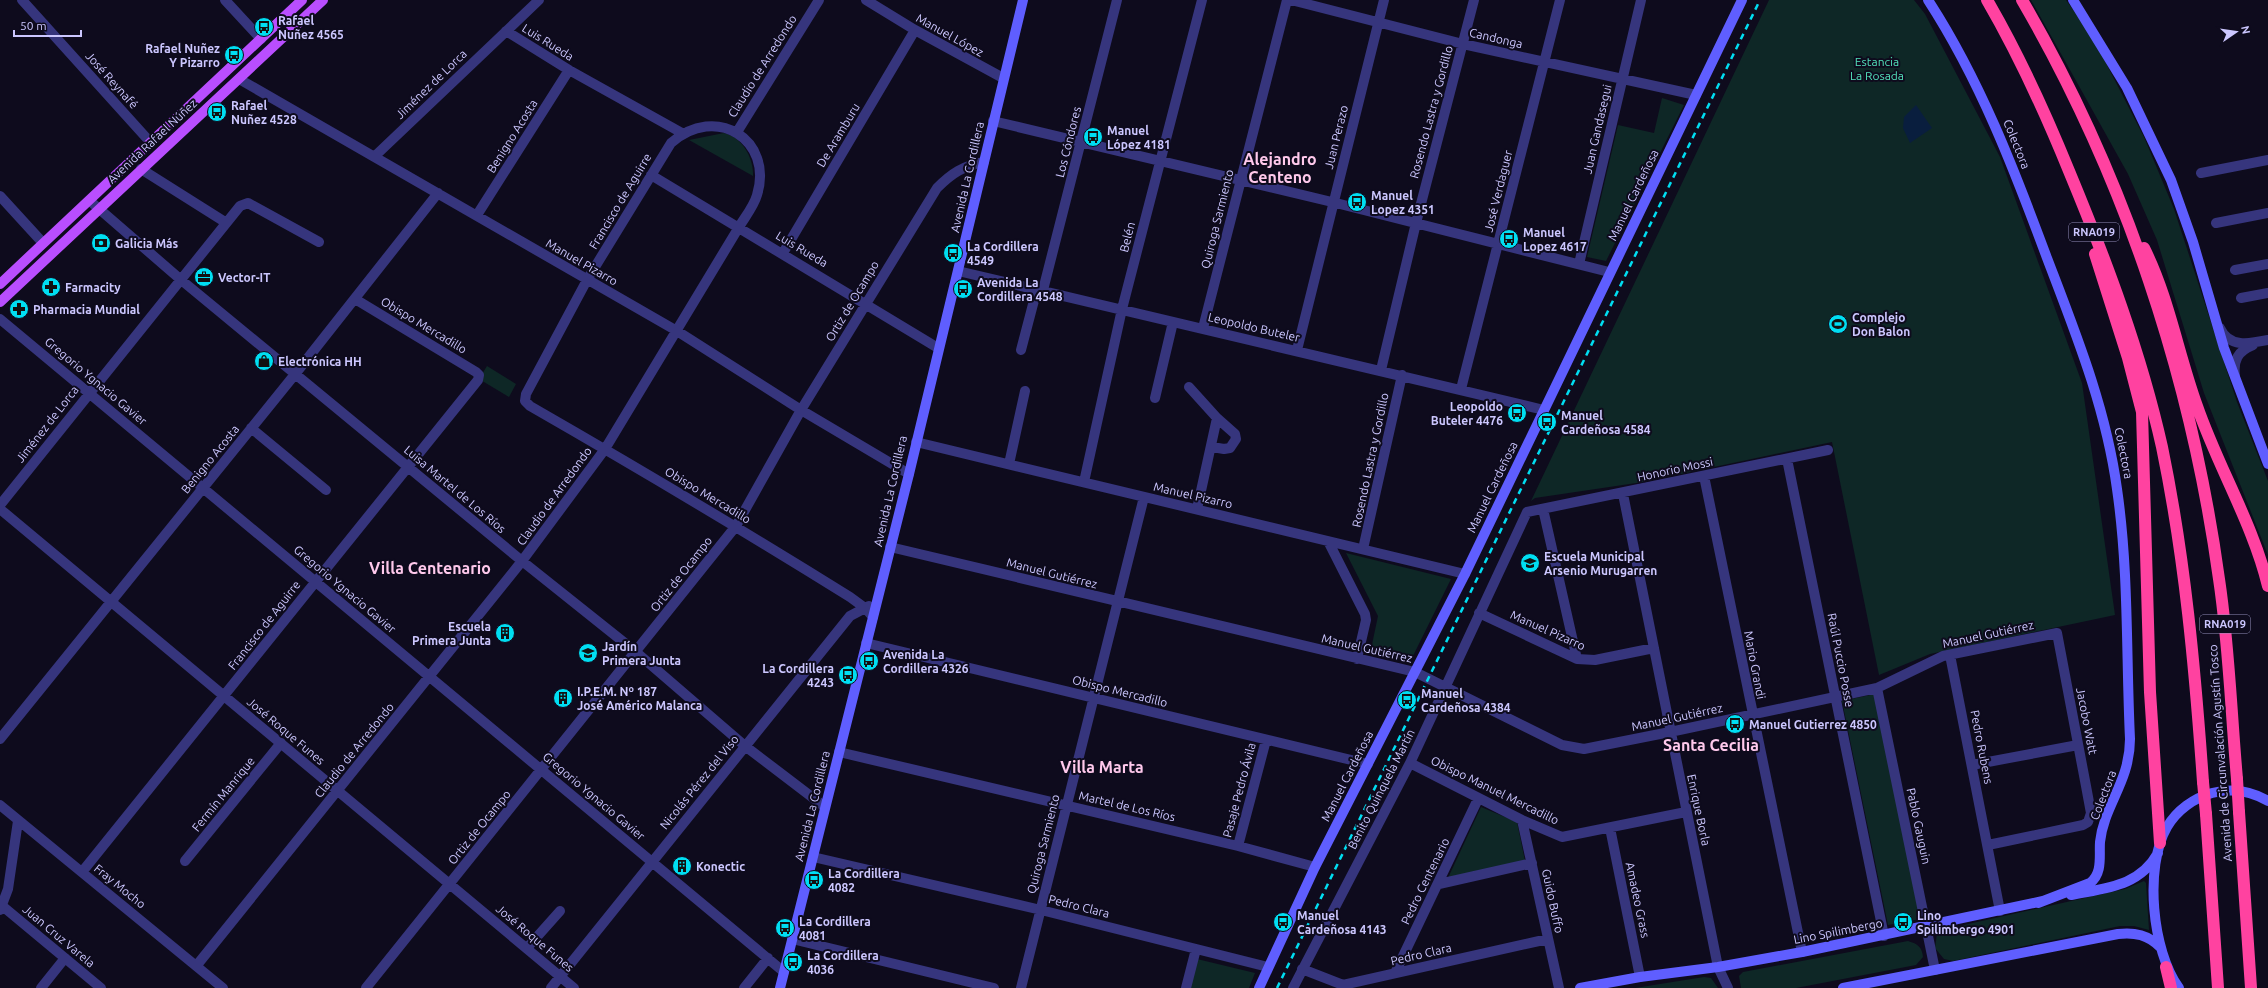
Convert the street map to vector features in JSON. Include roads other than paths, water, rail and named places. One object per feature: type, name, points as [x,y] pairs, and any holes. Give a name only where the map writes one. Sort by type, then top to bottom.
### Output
[{"type":"highway","name":"Avenida de Circunvalación Agustín Tosco","points":[[1987,0],[2040,103],[2082,202],[2136,354],[2161,446],[2188,605],[2206,814],[2218,988]]},
{"type":"highway","name":"Avenida de Circunvalación Agustín Tosco","points":[[2022,0],[2078,106],[2117,194],[2160,314],[2185,403],[2201,470],[2224,612],[2251,988]]},
{"type":"highway","points":[[2117,194],[2152,264],[2197,406],[2257,552],[2268,586]]},
{"type":"highway","points":[[2082,202],[2099,269],[2128,358],[2142,412],[2150,692],[2159,848]]},
{"type":"highway","points":[[2166,967],[2171,988]]},
{"type":"main road","name":"Avenida Rafael Núñez","points":[[0,284],[302,0]]},
{"type":"main road","name":"Avenida Rafael Núñez","points":[[0,302],[323,0]]},
{"type":"main road","name":"Avenida La Cordillera","points":[[780,988],[873,618],[1023,0]]},
{"type":"main road","name":"Manuel Cardeñosa","points":[[1259,986],[1315,867],[1465,574],[1609,272],[1742,0]]},
{"type":"main road","name":"Colectora","points":[[1928,0],[1953,42],[1995,125],[2071,321],[2101,410],[2114,465],[2120,510],[2130,747],[2126,771],[2103,830],[2096,876],[2090,883],[2038,903]]},
{"type":"main road","points":[[2073,0],[2117,70],[2162,160],[2184,214],[2235,380],[2268,464]]},
{"type":"main road","points":[[2178,988],[2166,967],[2160,947],[2154,904],[2159,848],[2167,827],[2176,815],[2190,802],[2209,794],[2229,791],[2243,792],[2268,801]]},
{"type":"main road","name":"Lino Spilimbergo","points":[[1580,988],[1640,977],[1718,967],[1802,952],[2038,903],[2130,881],[2146,870],[2159,848]]},
{"type":"main road","points":[[1847,988],[2127,932],[2146,936],[2160,947]]},
{"type":"street","name":"José Reynafé","points":[[22,0],[151,143]]},
{"type":"street","points":[[225,0],[260,39]]},
{"type":"street","name":"Jiménez de Lorca","points":[[375,156],[539,0]]},
{"type":"street","name":"Claudio de Arredondo","points":[[197,965],[522,561],[605,449],[757,196],[759,182],[757,160],[750,146],[737,132],[819,0]]},
{"type":"street","name":"Manuel López","points":[[866,0],[915,30],[1003,78]]},
{"type":"street","name":"Los Cóndores","points":[[1021,350],[1040,290],[1081,144],[1117,0]]},
{"type":"street","name":"Belén","points":[[1084,482],[1122,309],[1202,0]]},
{"type":"street","name":"Quiroga Sarmiento","points":[[1203,328],[1287,0]]},
{"type":"street","name":"Candonga","points":[[1291,0],[1463,44],[1696,95]]},
{"type":"street","name":"Juan Perazo","points":[[1297,350],[1332,202],[1384,0]]},
{"type":"street","name":"Rosendo Lastra y Gordillo","points":[[1381,370],[1416,223],[1474,0]]},
{"type":"street","name":"José Verdaguer","points":[[1461,389],[1560,0]]},
{"type":"street","name":"Juan Gandasegui","points":[[1579,264],[1641,0]]},
{"type":"street","name":"De Aramburu","points":[[783,253],[915,30]]},
{"type":"street","name":"Luis Rueda","points":[[506,31],[569,70],[682,133]]},
{"type":"street","name":"Benigno Acosta","points":[[477,215],[569,70]]},
{"type":"street","name":"Manuel Pizarro","points":[[239,79],[677,331],[801,410],[908,474]]},
{"type":"street","points":[[993,121],[1081,144],[1332,202],[1609,272]]},
{"type":"street","name":"Francisco de Aguirre","points":[[525,401],[526,394],[588,280],[671,143],[682,133],[704,125],[728,128],[737,132]]},
{"type":"street","points":[[2201,173],[2268,160]]},
{"type":"street","name":"Ortiz de Ocampo","points":[[366,988],[736,526],[801,410],[865,303],[937,188],[949,176],[963,167],[984,162]]},
{"type":"street","points":[[141,169],[225,222]]},
{"type":"street","name":"Luis Rueda","points":[[651,175],[783,253],[938,348]]},
{"type":"street","name":"Benigno Acosta","points":[[0,739],[296,373],[438,193]]},
{"type":"street","points":[[0,196],[43,243]]},
{"type":"street","name":"Luisa Martel de Los Ríos","points":[[90,200],[180,279],[296,373],[408,468],[636,652],[745,746],[825,807]]},
{"type":"street","name":"Jiménez de Lorca","points":[[0,506],[225,222],[240,206],[248,203],[319,242]]},
{"type":"street","points":[[2216,223],[2268,213]]},
{"type":"street","points":[[2235,270],[2268,264]]},
{"type":"street","name":"Leopoldo Buteler","points":[[958,271],[1297,350],[1544,410]]},
{"type":"street","points":[[2241,298],[2268,293]]},
{"type":"street","name":"Obispo Mercadillo","points":[[355,299],[479,375]]},
{"type":"street","name":"Gregorio Ygnacio Gavier","points":[[0,319],[784,972]]},
{"type":"street","points":[[2216,319],[2222,333],[2231,342],[2239,343],[2266,340]]},
{"type":"street","points":[[1155,398],[1173,322]]},
{"type":"street","points":[[2235,380],[2235,362],[2238,353],[2245,348],[2266,340]]},
{"type":"street","name":"Francisco de Aguirre","points":[[82,872],[225,696],[315,581],[408,468],[478,380],[479,375]]},
{"type":"street","name":"Rosendo Lastra y Gordillo","points":[[1363,550],[1402,375]]},
{"type":"street","points":[[1188,387],[1217,418],[1235,434],[1236,439],[1230,448],[1224,449],[1212,446]]},
{"type":"street","points":[[1009,464],[1026,391]]},
{"type":"street","name":"Obispo Mercadillo","points":[[525,401],[736,526],[865,608],[873,618]]},
{"type":"street","points":[[1197,509],[1217,418]]},
{"type":"street","points":[[251,428],[326,490]]},
{"type":"street","name":"Manuel Pizarro","points":[[916,442],[1465,574]]},
{"type":"street","name":"Honorio Mossi","points":[[1527,512],[1623,494],[1828,450]]},
{"type":"street","name":"Raúl Puccio Posse","points":[[1787,459],[1884,936]]},
{"type":"street","name":"Mario Grandi","points":[[1704,476],[1802,952]]},
{"type":"street","name":"Enrique Borla","points":[[1623,494],[1718,967],[1728,988]]},
{"type":"street","name":"Quiroga Sarmiento","points":[[1021,988],[1144,497]]},
{"type":"street","name":"José Roque Funes","points":[[0,509],[574,988]]},
{"type":"street","points":[[1543,509],[1577,659]]},
{"type":"street","name":"Benito Quinquela Martín","points":[[1293,988],[1410,763],[1527,512]]},
{"type":"street","points":[[1328,541],[1365,614],[1366,620],[1357,659]]},
{"type":"street","name":"Manuel Gutiérrez","points":[[890,547],[1415,672],[1444,688],[1562,745],[1584,749],[1877,688],[1950,655],[2057,633]]},
{"type":"street","name":"Nicolás Pérez del Viso","points":[[551,988],[850,616],[876,602]]},
{"type":"street","name":"Manuel Pizarro","points":[[1479,613],[1577,659],[1595,660],[1654,648]]},
{"type":"street","name":"Jacobo Watt","points":[[1988,845],[2083,825],[2088,822],[2091,813],[2057,633]]},
{"type":"street","name":"Obispo Mercadillo","points":[[866,643],[1368,764]]},
{"type":"street","name":"Pedro Rubens","points":[[1950,655],[2000,911]]},
{"type":"street","name":"Pablo Gauguin","points":[[1877,688],[1935,970]]},
{"type":"street","name":"Pasaje Pedro Ávila","points":[[1238,846],[1266,740]]},
{"type":"street","name":"Fermín Manrique","points":[[185,862],[281,743]]},
{"type":"street","points":[[1972,765],[2078,745]]},
{"type":"street","name":"Martel de Los Ríos","points":[[839,752],[1238,846],[1315,867]]},
{"type":"street","name":"Obispo Manuel Mercadillo","points":[[1410,763],[1522,820],[1562,837],[1686,812]]},
{"type":"street","name":"Pedro Centenario","points":[[1395,973],[1439,884],[1478,798]]},
{"type":"street","name":"Fray Mocho","points":[[0,805],[197,965],[223,988]]},
{"type":"street","name":"Guido Buffo","points":[[1522,820],[1559,988]]},
{"type":"street","points":[[1,907],[8,889],[18,821]]},
{"type":"street","name":"Amadeo Grass","points":[[1610,828],[1640,977]]},
{"type":"street","name":"Pedro Clara","points":[[812,857],[1041,910],[1268,967]]},
{"type":"street","points":[[1439,884],[1532,863]]},
{"type":"street","name":"Juan Cruz Varela","points":[[1,907],[101,988]]},
{"type":"street","points":[[527,948],[560,911]]},
{"type":"street","points":[[792,939],[994,988]]},
{"type":"street","name":"Pedro Clara","points":[[1302,969],[1343,985],[1548,939]]},
{"type":"street","points":[[1186,988],[1196,949]]},
{"type":"street","points":[[41,988],[65,958]]},
{"type":"street","points":[[744,988],[768,958]]},
{"type":"water","points":[[1916,105],[1932,128],[1910,143],[1903,128],[1904,117]]},
{"type":"railway","points":[[1277,988],[1760,0]]},
{"type":"place","name":"Rafael Nuñez 4565","points":[[264,27]]},
{"type":"place","name":"Rafael Nuñez Y Pizarro","points":[[234,55]]},
{"type":"place","name":"Rafael Nuñez 4528","points":[[217,112]]},
{"type":"place","name":"Manuel López 4181","points":[[1093,137]]},
{"type":"place","name":"Manuel Lopez 4351","points":[[1357,202]]},
{"type":"place","name":"Manuel Lopez 4617","points":[[1509,239]]},
{"type":"place","name":"Galicia Más","points":[[101,243]]},
{"type":"place","name":"La Cordillera 4549","points":[[953,253]]},
{"type":"place","name":"Vector-IT","points":[[204,277]]},
{"type":"place","name":"Farmacity","points":[[51,287]]},
{"type":"place","name":"Avenida La Cordillera 4548","points":[[963,289]]},
{"type":"place","name":"Pharmacia Mundial","points":[[19,309]]},
{"type":"place","name":"Complejo Don Balon","points":[[1838,324]]},
{"type":"place","name":"Electrónica HH","points":[[264,361]]},
{"type":"place","name":"Leopoldo Buteler 4476","points":[[1517,413]]},
{"type":"place","name":"Manuel Cardeñosa 4584","points":[[1547,422]]},
{"type":"place","name":"Escuela Municipal Arsenio Murugarren","points":[[1530,563]]},
{"type":"place","name":"Escuela Primera Junta","points":[[505,633]]},
{"type":"place","name":"Jardín Primera Junta","points":[[588,653]]},
{"type":"place","name":"Avenida La Cordillera 4326","points":[[869,661]]},
{"type":"place","name":"La Cordillera 4243","points":[[848,675]]},
{"type":"place","name":"I.P.E.M. Nº 187 José Américo Malanca","points":[[563,698]]},
{"type":"place","name":"Manuel Cardeñosa 4384","points":[[1407,700]]},
{"type":"place","name":"Manuel Gutierrez 4850","points":[[1735,724]]},
{"type":"place","name":"Konectic","points":[[682,866]]},
{"type":"place","name":"La Cordillera 4082","points":[[814,880]]},
{"type":"place","name":"Manuel Cardeñosa 4143","points":[[1283,922]]},
{"type":"place","name":"Lino Spilimbergo 4901","points":[[1903,922]]},
{"type":"place","name":"La Cordillera 4081","points":[[785,928]]},
{"type":"place","name":"La Cordillera 4036","points":[[793,962]]},
{"type":"district","name":"Alejandro Centeno","points":[[1280,168]]},
{"type":"district","name":"Villa Centenario","points":[[430,568]]},
{"type":"district","name":"Santa Cecilia","points":[[1711,745]]},
{"type":"district","name":"Villa Marta","points":[[1102,767]]},
{"type":"park label","name":"Estancia La Rosada","points":[[1877,68]]}]
